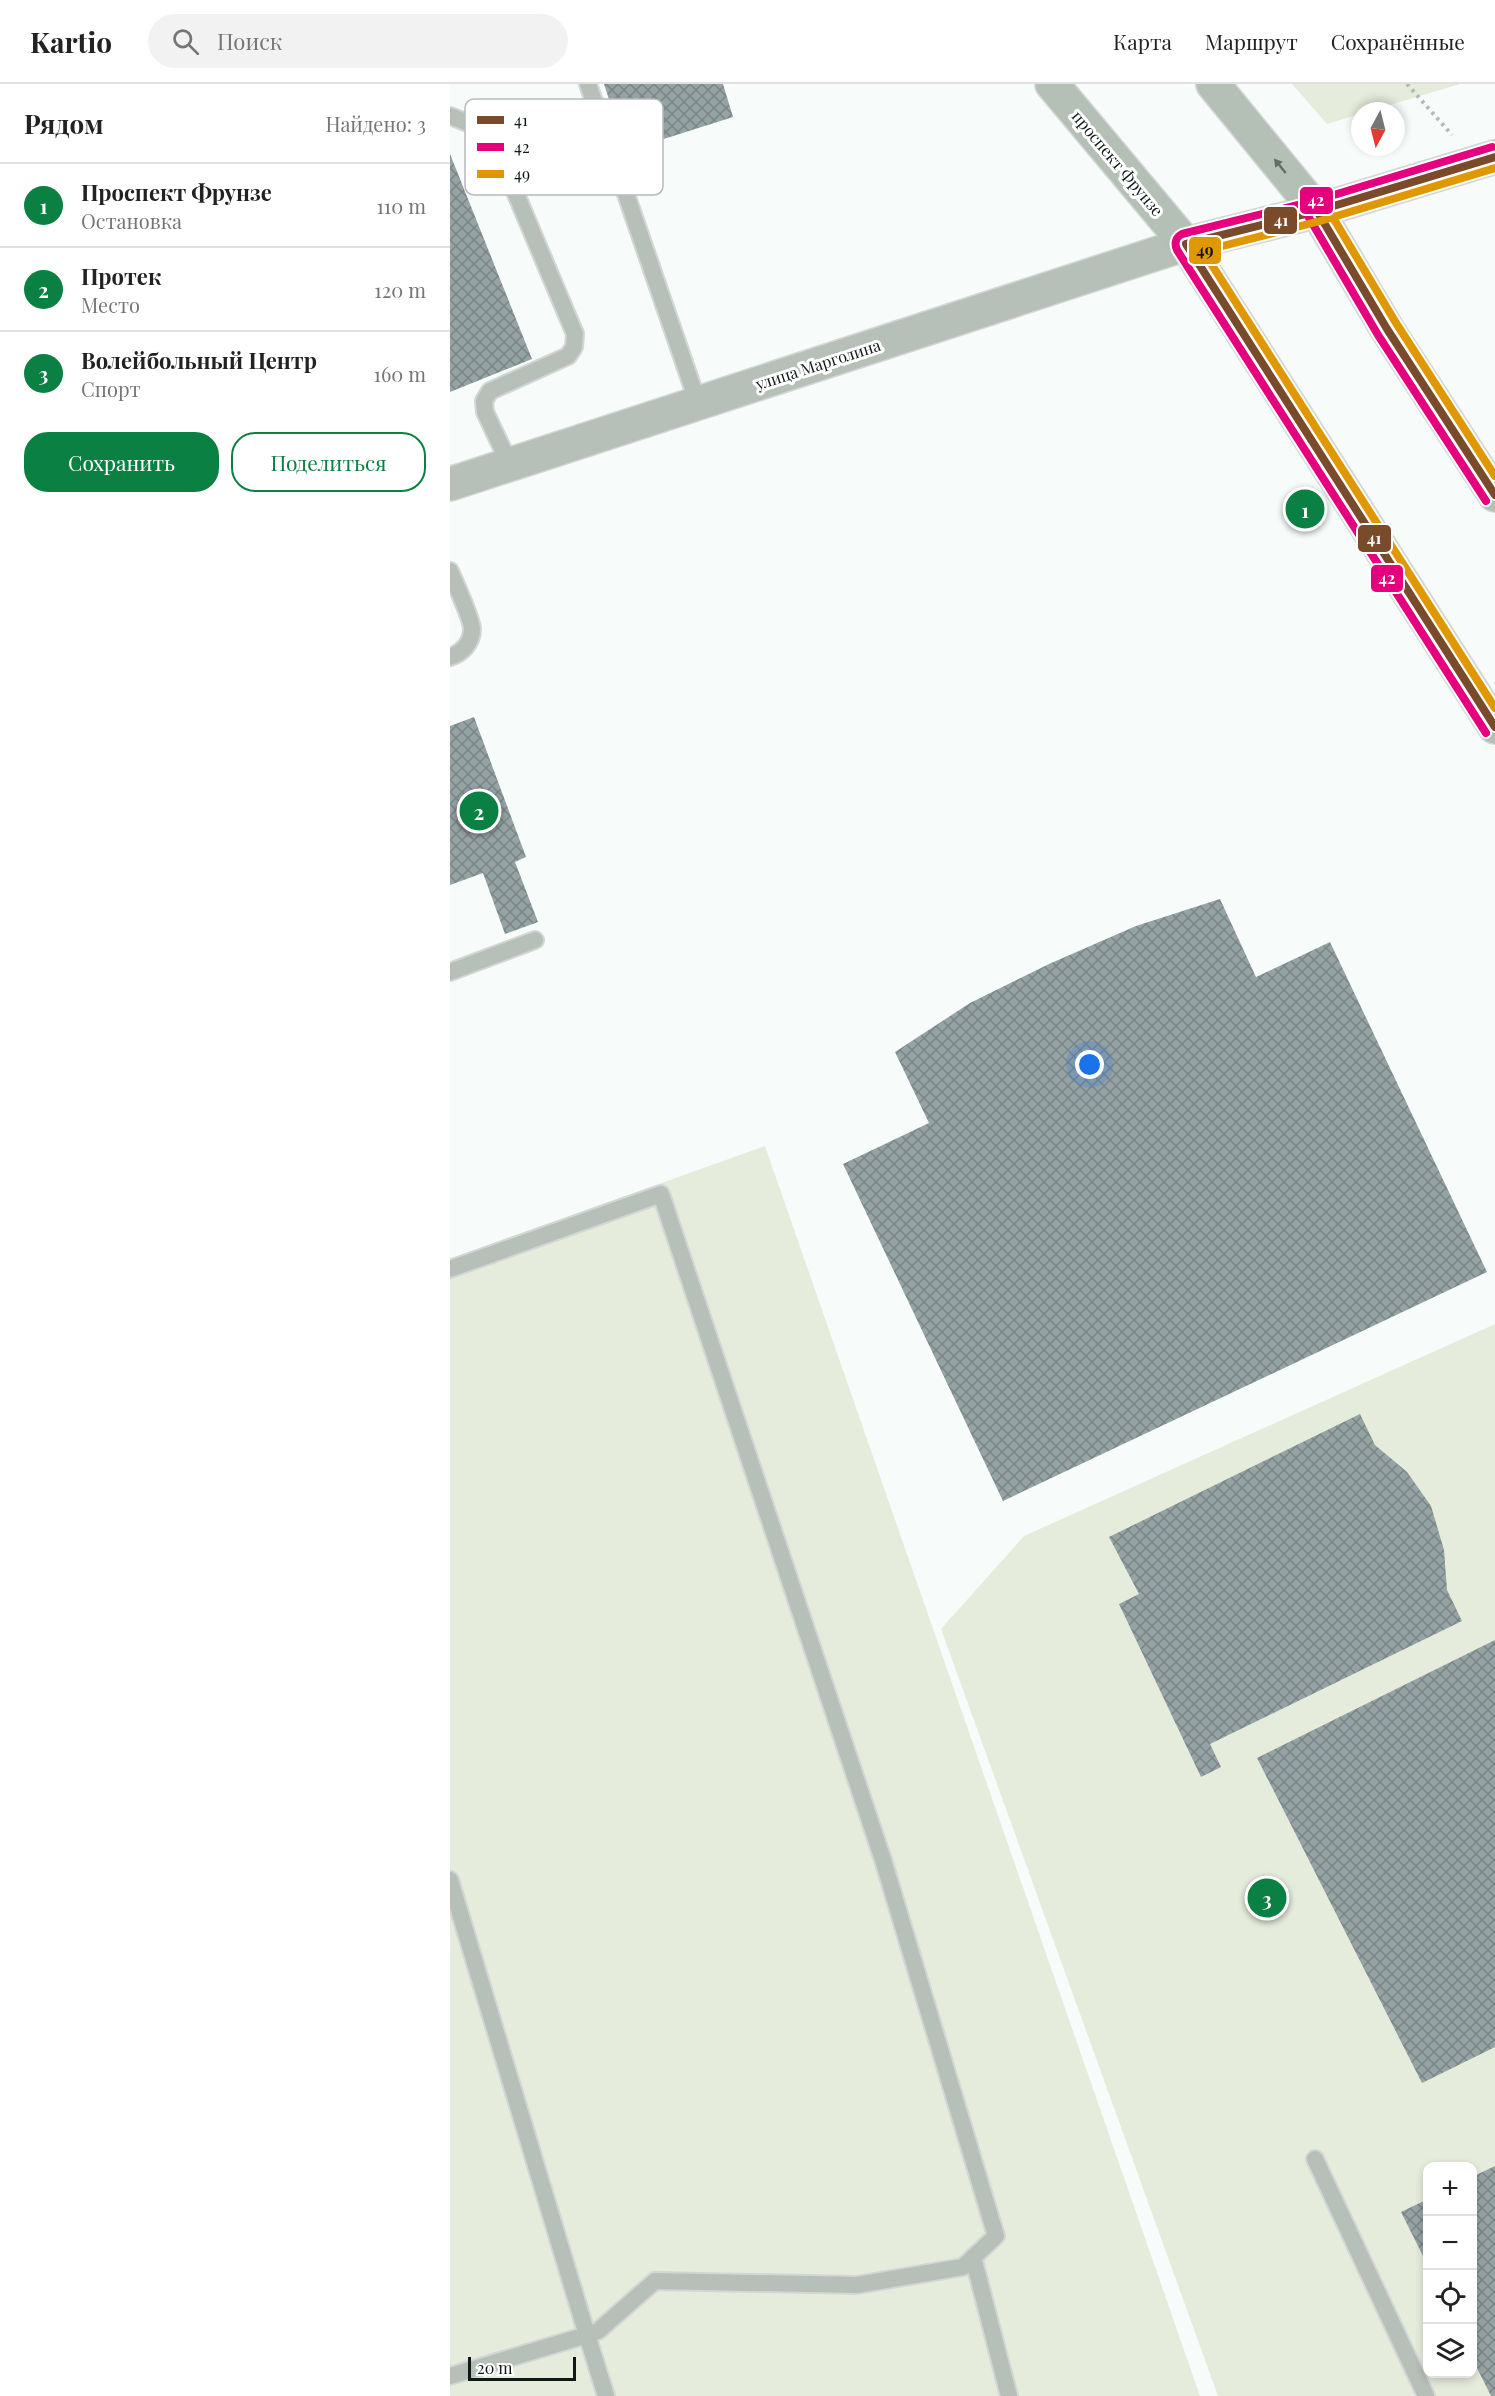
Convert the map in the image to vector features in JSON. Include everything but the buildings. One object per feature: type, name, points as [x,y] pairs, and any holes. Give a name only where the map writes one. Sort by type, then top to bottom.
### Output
[{"type":"main road","name":"проспект Фрунзе","points":[[1052,84],[1186,244],[1495,727]]},
{"type":"main road","points":[[1213,84],[1317,212],[1387,329],[1495,495]]},
{"type":"street","name":"улица Марголина","points":[[450,484],[1186,244],[1317,212],[1495,157]]},
{"type":"lane","points":[[588,84],[593,99]]},
{"type":"lane","points":[[450,116],[465,122]]},
{"type":"lane","points":[[510,465],[485,412],[484,401],[490,391],[568,356],[574,347],[575,334],[516,195]]},
{"type":"lane","points":[[626,195],[698,403]]},
{"type":"lane","points":[[450,571],[472,628],[469,641],[461,653],[450,657]]},
{"type":"lane","points":[[450,972],[535,940]]},
{"type":"lane","points":[[450,1269],[661,1194],[884,1863],[996,2236],[963,2267],[857,2285],[655,2281],[598,2331],[450,2376]]},
{"type":"lane","points":[[450,1880],[606,2396]]},
{"type":"lane","points":[[1315,2159],[1426,2396]]},
{"type":"lane","points":[[973,2257],[1009,2396]]},
{"type":"path","points":[[1407,84],[1457,140]]},
{"type":"green space","points":[[1292,84],[1460,84],[1400,102],[1351,102],[1351,117],[1327,124]]},
{"type":"green space","points":[[765,1146],[1200,2396],[450,2396],[450,1259]]},
{"type":"green space","points":[[1495,1324],[1495,2396],[1218,2396],[941,1629],[1024,1536]]},
{"type":"transit line","name":"42","points":[[1486,733],[1177,250],[1176,240],[1182,234],[1314,201],[1492,147]]},
{"type":"transit line","name":"41","points":[[1495,157],[1317,211],[1186,244],[1495,727]]},
{"type":"transit line","name":"49","points":[[1495,168],[1320,221],[1203,251],[1495,708]]},
{"type":"transit line","name":"49","points":[[1326,206],[1396,323],[1495,476]]},
{"type":"transit line","name":"41","points":[[1317,211],[1387,329],[1495,495]]},
{"type":"transit line","name":"42","points":[[1308,216],[1378,335],[1486,501]]},
{"type":"place","name":"Проспект Фрунзе","points":[[1305,509]]},
{"type":"place","name":"Протек","points":[[479,811]]},
{"type":"place","name":"Волейбольный Центр","points":[[1267,1898]]}]
